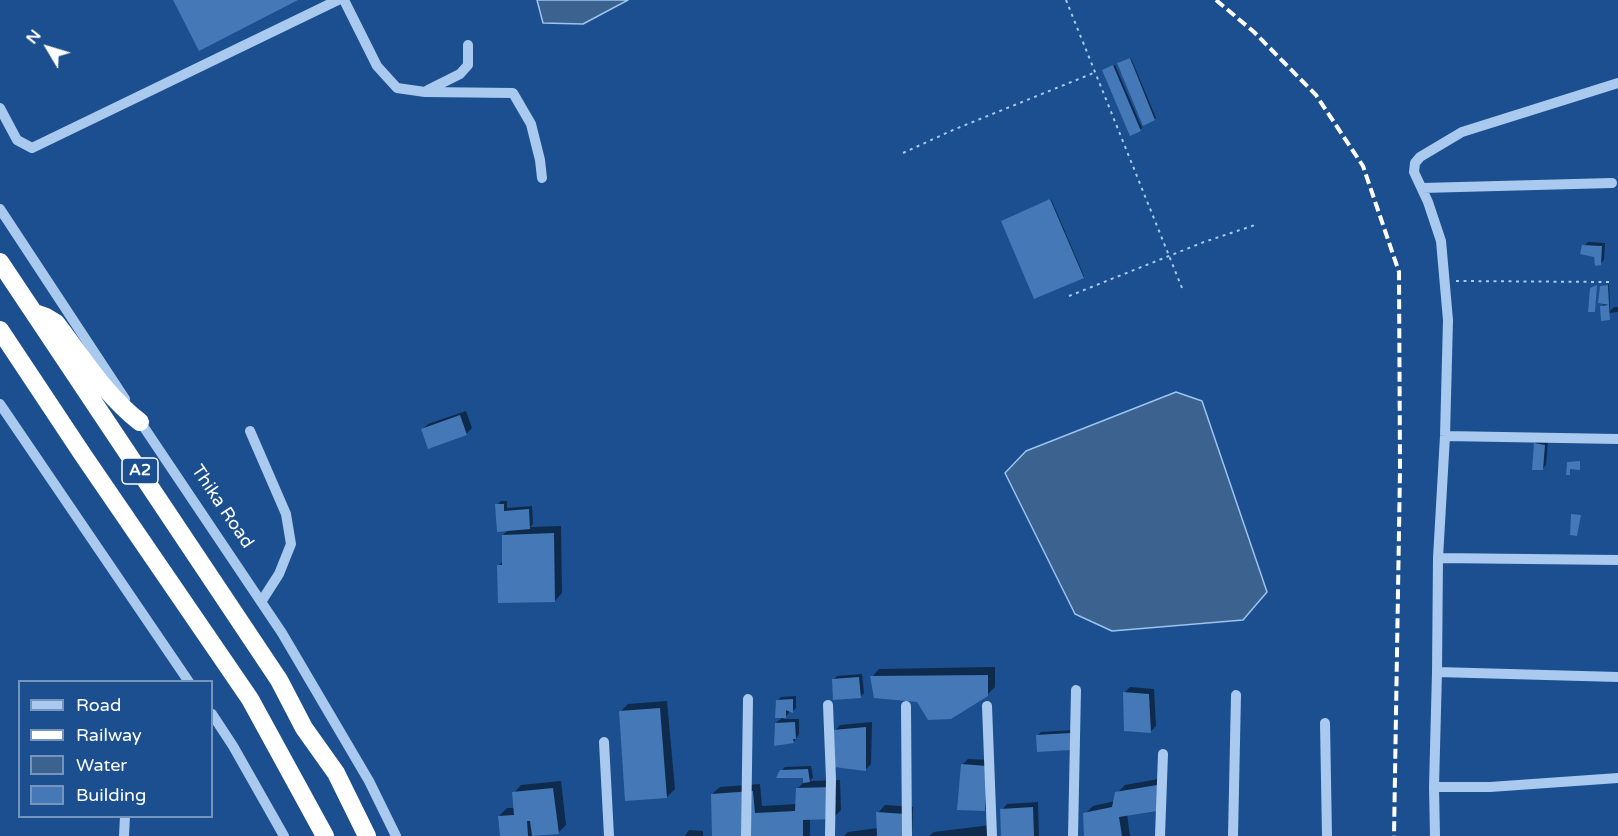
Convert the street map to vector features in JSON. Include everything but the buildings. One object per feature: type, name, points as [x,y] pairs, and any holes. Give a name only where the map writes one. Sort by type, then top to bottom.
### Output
[{"type":"highway","name":"A2","points":[[0,262],[279,680],[304,728],[336,773],[367,836]]},
{"type":"highway","points":[[34,313],[46,316],[56,323],[107,392],[140,423]]},
{"type":"highway","name":"A2","points":[[0,330],[250,699],[325,836]]},
{"type":"street","points":[[0,108],[17,140],[32,148],[338,0]]},
{"type":"street","points":[[344,0],[377,66],[397,87],[425,92],[513,93],[531,124],[542,178]]},
{"type":"street","points":[[425,92],[460,74],[468,65],[468,45]]},
{"type":"street","points":[[1435,836],[1438,558],[1448,320],[1441,241],[1414,171],[1415,164],[1420,157],[1462,132],[1618,83]]},
{"type":"street","points":[[1422,188],[1612,183]]},
{"type":"street","name":"Thika Road","points":[[0,209],[140,423],[282,633],[369,781],[396,836]]},
{"type":"street","points":[[0,404],[188,680]]},
{"type":"street","points":[[250,431],[286,514],[291,544],[279,574],[261,602]]},
{"type":"street","points":[[1444,436],[1618,439]]},
{"type":"street","points":[[1438,558],[1618,560]]},
{"type":"street","points":[[1437,672],[1618,677]]},
{"type":"street","points":[[1073,836],[1076,690]]},
{"type":"street","points":[[1233,836],[1236,695]]},
{"type":"street","points":[[746,836],[748,699]]},
{"type":"street","points":[[828,705],[831,779],[830,836]]},
{"type":"street","points":[[906,706],[907,836]]},
{"type":"street","points":[[987,706],[992,836]]},
{"type":"street","points":[[213,716],[284,836]]},
{"type":"street","points":[[1325,723],[1327,836]]},
{"type":"street","points":[[604,742],[609,836]]},
{"type":"street","points":[[1160,836],[1163,754]]},
{"type":"street","points":[[1434,787],[1490,787],[1618,778]]},
{"type":"street","points":[[124,836],[125,818]]},
{"type":"path","points":[[1066,0],[1182,288]]},
{"type":"path","points":[[903,153],[952,130],[1096,72]]},
{"type":"path","points":[[1069,296],[1204,242],[1255,225]]},
{"type":"path","points":[[1444,281],[1609,282]]},
{"type":"water","points":[[537,0],[628,0],[583,24],[543,23]]},
{"type":"water","points":[[1176,392],[1202,401],[1267,592],[1243,620],[1112,631],[1075,614],[1005,473],[1026,451]]},
{"type":"railway","points":[[1216,0],[1254,32],[1316,95],[1363,166],[1399,272],[1400,470],[1394,836]]}]
